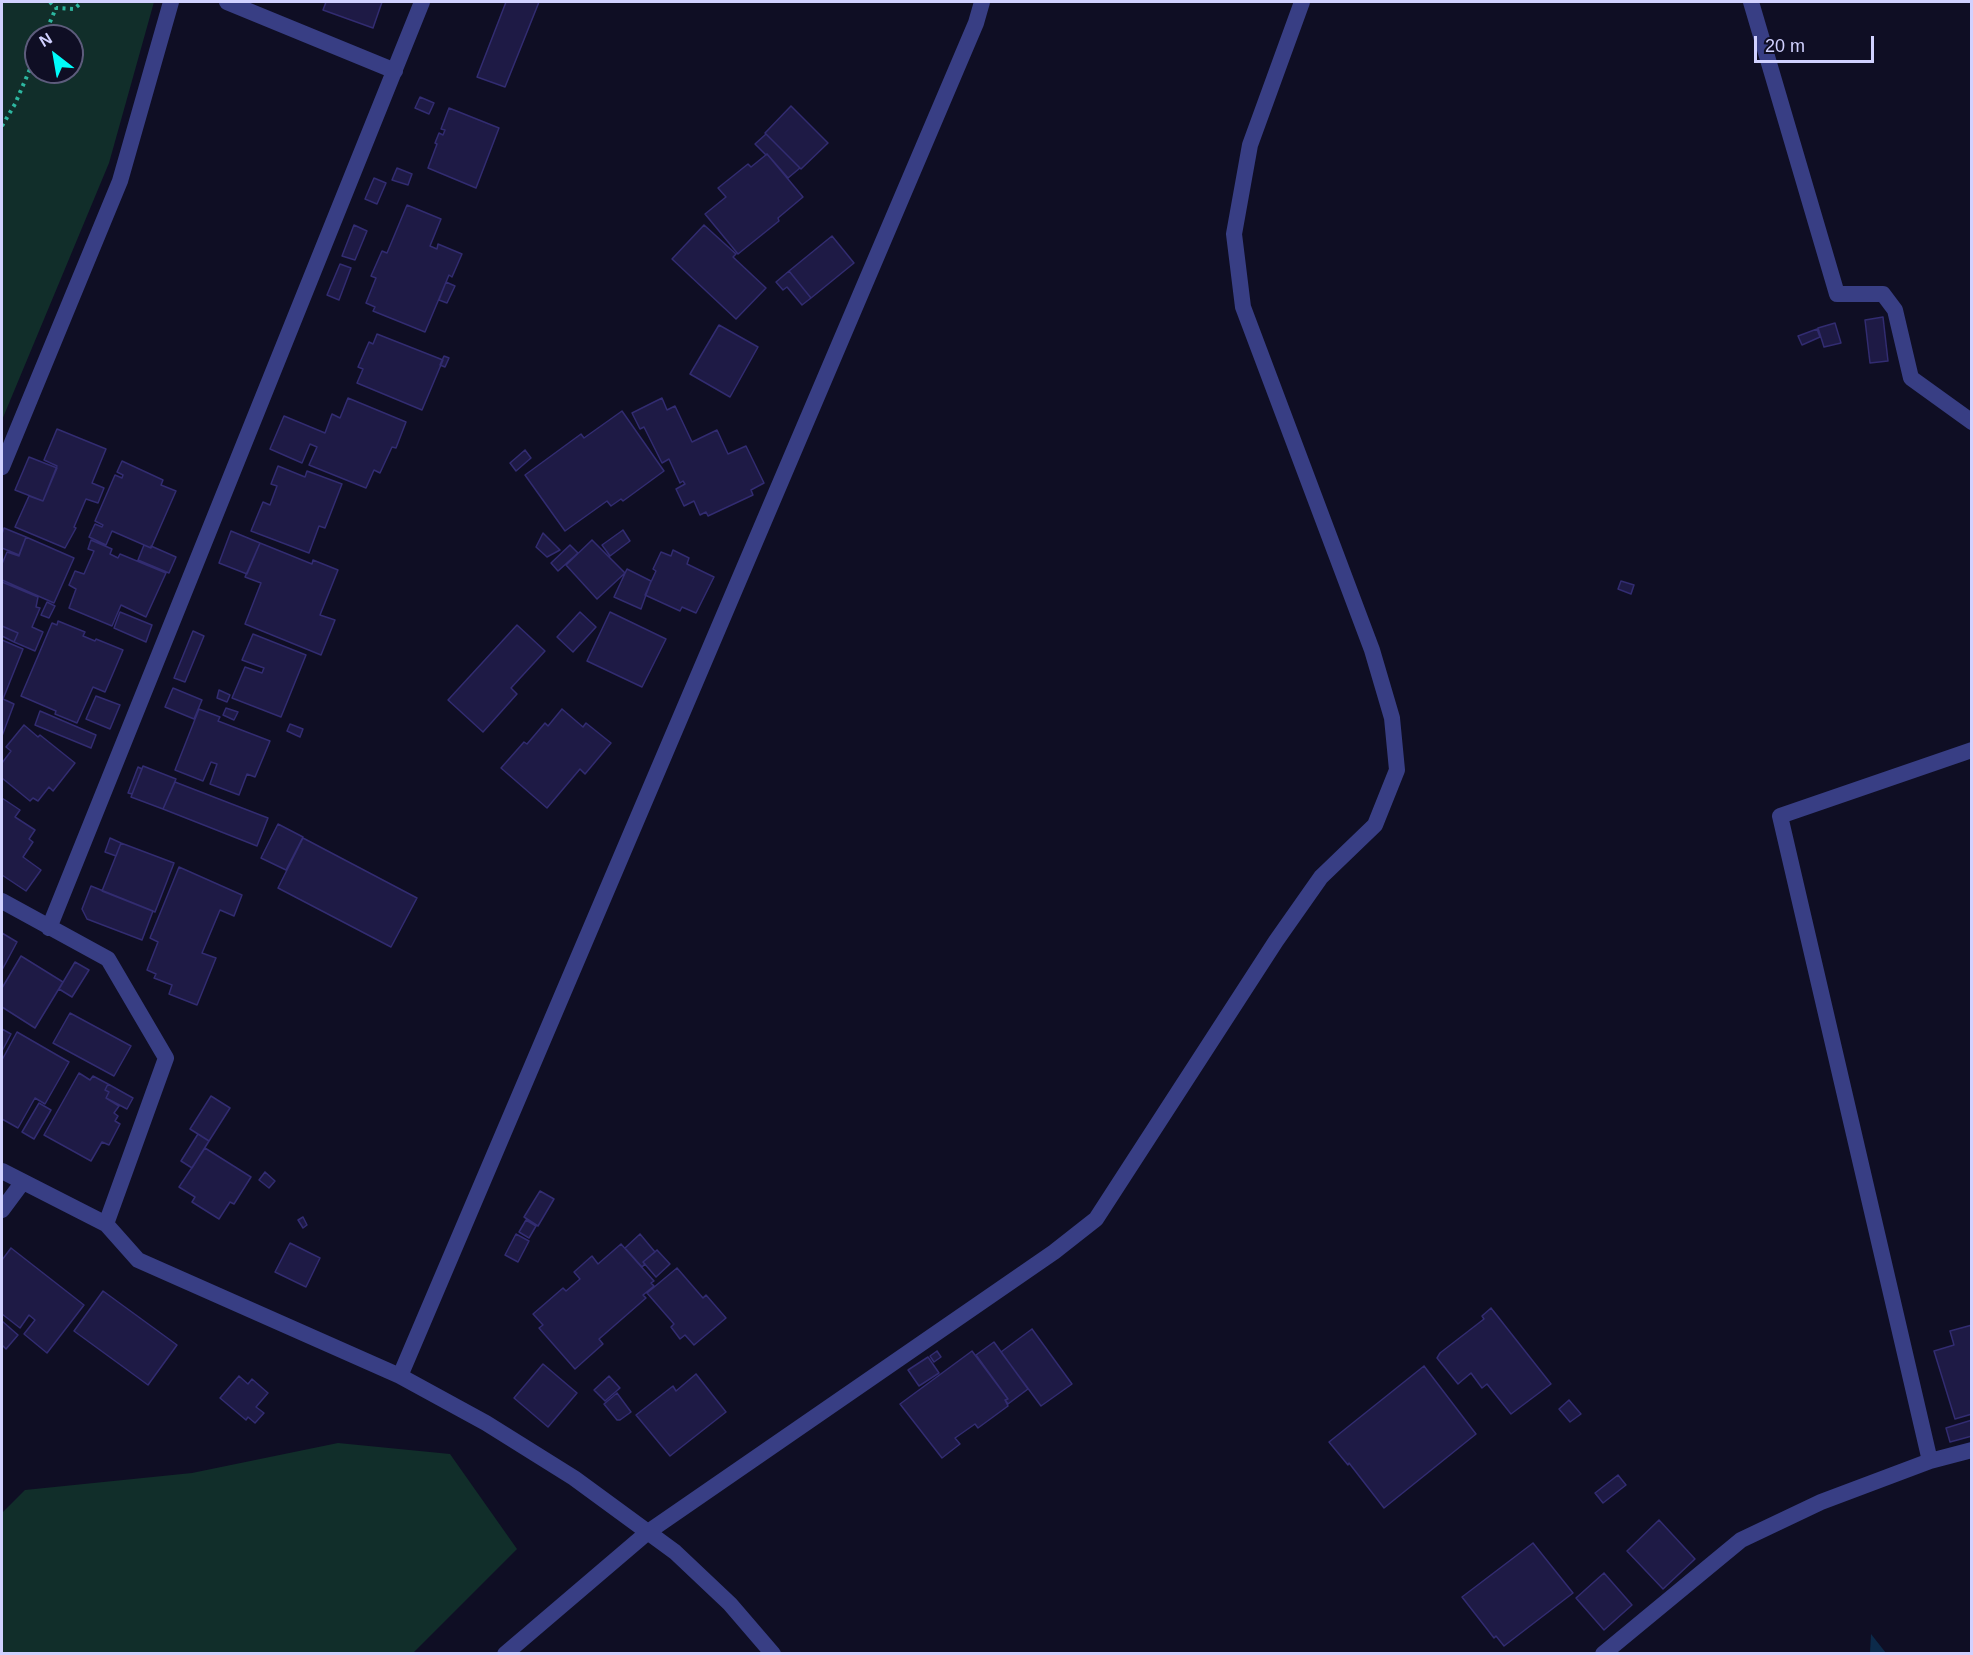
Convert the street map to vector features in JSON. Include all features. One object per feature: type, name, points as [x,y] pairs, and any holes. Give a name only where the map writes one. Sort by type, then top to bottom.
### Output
[{"type":"street","points":[[2,467],[120,181],[171,2]]},
{"type":"street","points":[[227,2],[395,71]]},
{"type":"street","points":[[49,928],[422,2]]},
{"type":"street","points":[[400,1376],[976,23],[982,2]]},
{"type":"street","points":[[506,1653],[648,1532],[1096,1220],[1276,941],[1321,878],[1374,825],[1397,770],[1392,718],[1372,650],[1243,307],[1234,234],[1250,145],[1302,2]]},
{"type":"street","points":[[1751,2],[1837,294],[1883,294],[1895,310],[1911,378],[1971,422]]},
{"type":"street","points":[[1930,1461],[1780,816],[1971,750]]},
{"type":"street","points":[[2,901],[108,959],[166,1058],[106,1224]]},
{"type":"street","points":[[2,1171],[106,1224],[138,1260],[400,1376],[486,1423],[564,1472],[675,1552],[730,1604],[773,1653]]},
{"type":"street","points":[[2,1210],[22,1183]]},
{"type":"street","points":[[1603,1653],[1741,1540],[1821,1502],[1930,1461],[1971,1450]]},
{"type":"path","points":[[50,2],[56,8],[74,9],[82,2]]},
{"type":"path","points":[[49,24],[56,8]]},
{"type":"path","points":[[2,126],[24,83]]},
{"type":"green space","points":[[2,2],[154,2],[109,163],[2,420]]},
{"type":"green space","points":[[338,1443],[450,1454],[517,1549],[413,1653],[2,1653],[2,1513],[25,1490],[192,1473]]},
{"type":"water","points":[[1871,1634],[1886,1653],[1870,1653]]},
{"type":"building","points":[[326,2],[382,2],[373,28],[323,10]]},
{"type":"building","points":[[506,2],[539,2],[505,87],[477,77]]},
{"type":"building","points":[[420,97],[434,103],[429,114],[415,108]]},
{"type":"building","points":[[791,106],[828,143],[801,169],[765,133]]},
{"type":"building","points":[[449,108],[499,128],[476,188],[428,168],[439,133],[443,135],[445,130],[441,129]]},
{"type":"building","points":[[766,134],[800,168],[788,178],[755,144]]},
{"type":"building","points":[[767,154],[803,197],[778,218],[779,221],[738,254],[705,214],[726,197],[718,188],[748,164],[751,167]]},
{"type":"building","points":[[397,168],[412,174],[408,185],[392,180]]},
{"type":"building","points":[[374,178],[386,183],[377,204],[365,199]]},
{"type":"building","points":[[407,205],[441,219],[430,246],[437,249],[438,244],[462,254],[452,277],[449,275],[425,332],[373,311],[375,307],[366,303],[376,278],[371,276],[382,251],[387,253]]},
{"type":"building","points":[[354,225],[367,231],[355,260],[342,256]]},
{"type":"building","points":[[704,225],[736,254],[733,257],[766,288],[736,319],[672,259]]},
{"type":"building","points":[[832,236],[854,263],[811,298],[789,271]]},
{"type":"building","points":[[340,264],[351,268],[339,300],[327,295]]},
{"type":"building","points":[[789,271],[811,298],[802,305],[787,287],[783,290],[776,282]]},
{"type":"building","points":[[446,282],[455,286],[447,303],[439,300]]},
{"type":"building","points":[[1883,317],[1888,361],[1870,363],[1865,320]]},
{"type":"building","points":[[1835,323],[1841,343],[1824,347],[1818,328]]},
{"type":"building","points":[[719,325],[758,347],[730,397],[690,374]]},
{"type":"building","points":[[1817,329],[1820,337],[1802,345],[1798,336]]},
{"type":"building","points":[[377,334],[443,360],[422,410],[357,383],[363,369],[358,367],[369,342],[373,344]]},
{"type":"building","points":[[444,356],[449,358],[445,367],[440,365]]},
{"type":"building","points":[[348,398],[406,422],[396,448],[392,447],[380,473],[374,470],[366,488],[309,465],[317,447],[310,444],[302,463],[270,449],[284,416],[325,433],[332,414],[340,418]]},
{"type":"building","points":[[662,398],[667,410],[675,406],[692,442],[717,430],[728,454],[746,446],[764,483],[751,490],[753,495],[708,516],[706,512],[700,515],[694,501],[684,506],[676,489],[685,484],[683,481],[680,483],[669,459],[662,463],[644,427],[640,429],[632,413]]},
{"type":"building","points":[[622,411],[664,471],[623,501],[621,499],[611,506],[607,501],[565,531],[525,475],[581,434],[584,438]]},
{"type":"building","points":[[57,429],[106,449],[92,483],[104,488],[98,503],[86,499],[74,527],[76,528],[65,548],[15,527],[29,496],[43,501],[57,466],[44,460]]},
{"type":"building","points":[[525,450],[531,458],[516,471],[510,463]]},
{"type":"building","points":[[29,457],[57,468],[43,501],[15,490]]},
{"type":"building","points":[[122,461],[163,480],[161,485],[176,491],[151,548],[112,531],[106,545],[89,537],[95,524],[102,527],[103,525],[95,521],[115,475],[122,478],[123,475],[117,472]]},
{"type":"building","points":[[278,466],[305,477],[307,471],[342,484],[325,528],[319,526],[309,553],[251,531],[263,502],[270,505],[277,486],[271,484]]},
{"type":"building","points":[[4,528],[26,537],[19,555],[2,548]]},
{"type":"building","points":[[623,530],[630,541],[610,556],[602,545]]},
{"type":"building","points":[[231,531],[260,543],[247,574],[219,563]]},
{"type":"building","points":[[543,533],[560,550],[547,557],[536,547]]},
{"type":"building","points":[[26,537],[74,558],[54,603],[2,580],[2,564],[7,552],[19,556]]},
{"type":"building","points":[[91,540],[112,549],[110,554],[118,558],[120,554],[166,573],[146,617],[121,605],[112,626],[69,608],[76,589],[69,585],[75,571],[84,574],[94,551],[88,549]]},
{"type":"building","points":[[592,540],[625,573],[597,599],[566,565]]},
{"type":"building","points":[[260,543],[312,564],[313,560],[338,570],[320,615],[335,620],[321,655],[245,624],[261,583],[245,577]]},
{"type":"building","points":[[144,545],[176,557],[169,573],[138,560]]},
{"type":"building","points":[[570,545],[578,553],[558,571],[551,563]]},
{"type":"building","points":[[673,550],[689,558],[687,564],[714,577],[696,613],[682,607],[680,611],[645,595],[656,571],[653,569],[661,552],[671,556]]},
{"type":"building","points":[[627,569],[651,581],[641,609],[614,597]]},
{"type":"building","points":[[1621,581],[1634,585],[1631,594],[1618,589]]},
{"type":"building","points":[[2,582],[38,597],[36,607],[40,608],[32,627],[43,632],[35,651],[14,642],[18,633],[2,626]]},
{"type":"building","points":[[47,602],[55,606],[49,618],[41,615]]},
{"type":"building","points":[[120,612],[152,625],[146,642],[114,628]]},
{"type":"building","points":[[580,612],[596,627],[573,652],[557,637]]},
{"type":"building","points":[[610,612],[666,639],[642,687],[587,661]]},
{"type":"building","points":[[58,621],[85,632],[83,636],[123,650],[105,692],[93,687],[77,723],[21,696],[52,623],[57,625]]},
{"type":"building","points":[[517,625],[545,651],[511,688],[517,694],[483,732],[448,700]]},
{"type":"building","points":[[2,626],[18,633],[14,642],[2,636]]},
{"type":"building","points":[[193,631],[204,636],[185,682],[174,678]]},
{"type":"building","points":[[253,634],[306,655],[281,717],[232,698],[245,667],[262,673],[264,668],[242,660]]},
{"type":"building","points":[[2,640],[23,649],[3,699],[14,704],[2,736]]},
{"type":"building","points":[[173,688],[202,700],[194,719],[165,707]]},
{"type":"building","points":[[219,690],[230,695],[227,702],[217,698]]},
{"type":"building","points":[[96,696],[120,705],[110,729],[86,719]]},
{"type":"building","points":[[226,708],[238,712],[234,720],[223,715]]},
{"type":"building","points":[[199,709],[220,717],[218,721],[270,741],[255,777],[247,774],[239,795],[210,784],[217,764],[211,762],[203,781],[175,770]]},
{"type":"building","points":[[562,709],[583,727],[586,723],[611,743],[585,774],[580,769],[547,808],[501,768],[524,742],[527,744],[545,723],[548,726]]},
{"type":"building","points":[[40,711],[96,735],[91,748],[35,725]]},
{"type":"building","points":[[290,724],[303,729],[300,737],[287,731]]},
{"type":"building","points":[[24,725],[75,763],[53,791],[49,787],[38,801],[33,798],[30,801],[2,778],[2,763],[11,751],[6,747]]},
{"type":"building","points":[[143,766],[176,779],[163,809],[131,797]]},
{"type":"building","points":[[138,767],[142,769],[132,794],[128,793]]},
{"type":"building","points":[[175,782],[268,818],[257,846],[163,809]]},
{"type":"building","points":[[2,798],[20,810],[15,817],[35,830],[29,839],[33,842],[23,857],[41,870],[26,891],[2,875]]},
{"type":"building","points":[[278,824],[303,837],[286,870],[261,858]]},
{"type":"building","points":[[110,838],[121,843],[116,856],[105,852]]},
{"type":"building","points":[[303,838],[417,898],[391,947],[278,888]]},
{"type":"building","points":[[121,843],[174,863],[155,912],[102,891]]},
{"type":"building","points":[[179,867],[242,895],[234,916],[220,910],[202,953],[216,958],[197,1005],[169,994],[172,985],[154,978],[156,974],[147,970],[158,942],[150,938]]},
{"type":"building","points":[[91,886],[153,911],[142,940],[87,919],[82,909]]},
{"type":"building","points":[[2,933],[17,942],[2,970]]},
{"type":"building","points":[[21,956],[63,982],[35,1028],[2,1007],[2,988]]},
{"type":"building","points":[[75,962],[89,970],[72,997],[59,989]]},
{"type":"building","points":[[70,1013],[131,1046],[114,1076],[53,1043]]},
{"type":"building","points":[[2,1029],[11,1034],[2,1051]]},
{"type":"building","points":[[17,1032],[69,1062],[45,1104],[35,1098],[18,1128],[2,1119],[2,1060]]},
{"type":"building","points":[[79,1073],[90,1080],[93,1076],[108,1084],[105,1090],[109,1092],[106,1098],[119,1106],[114,1113],[118,1116],[115,1121],[120,1124],[109,1145],[102,1142],[91,1161],[44,1135]]},
{"type":"building","points":[[108,1084],[133,1098],[127,1109],[106,1098],[109,1092],[105,1090]]},
{"type":"building","points":[[211,1096],[230,1108],[209,1141],[190,1129]]},
{"type":"building","points":[[39,1103],[51,1110],[34,1139],[22,1132]]},
{"type":"building","points":[[198,1134],[209,1141],[192,1168],[181,1161]]},
{"type":"building","points":[[205,1148],[251,1177],[234,1204],[230,1202],[219,1219],[192,1202],[195,1197],[179,1187]]},
{"type":"building","points":[[265,1172],[275,1181],[269,1188],[259,1180]]},
{"type":"building","points":[[540,1191],[554,1199],[538,1226],[524,1217]]},
{"type":"building","points":[[303,1217],[307,1225],[303,1228],[298,1220]]},
{"type":"building","points":[[526,1220],[536,1226],[529,1238],[519,1232]]},
{"type":"building","points":[[516,1234],[529,1241],[518,1262],[505,1255]]},
{"type":"building","points":[[640,1234],[655,1252],[643,1262],[645,1264],[642,1267],[625,1248]]},
{"type":"building","points":[[290,1243],[320,1258],[306,1287],[275,1272]]},
{"type":"building","points":[[621,1244],[654,1281],[651,1283],[654,1286],[643,1295],[646,1298],[599,1339],[603,1344],[575,1369],[539,1328],[543,1325],[533,1314],[563,1288],[566,1291],[580,1279],[574,1272],[592,1256],[598,1264]]},
{"type":"building","points":[[11,1248],[84,1305],[47,1353],[24,1334],[35,1320],[29,1315],[20,1328],[2,1314],[2,1260]]},
{"type":"building","points":[[657,1250],[670,1264],[656,1277],[643,1262]]},
{"type":"building","points":[[677,1268],[703,1298],[706,1295],[726,1318],[694,1345],[685,1335],[680,1339],[671,1327],[674,1324],[647,1293]]},
{"type":"building","points":[[103,1291],[177,1345],[148,1385],[74,1331]]},
{"type":"building","points":[[1491,1308],[1551,1384],[1511,1414],[1487,1384],[1482,1388],[1471,1373],[1458,1384],[1437,1358],[1440,1353],[1484,1319],[1482,1316]]},
{"type":"building","points":[[2,1321],[18,1335],[6,1349],[2,1345]]},
{"type":"building","points":[[1972,1325],[1972,1414],[1955,1419],[1934,1351],[1954,1345],[1950,1331]]},
{"type":"building","points":[[1032,1329],[1072,1384],[1041,1406],[1001,1352]]},
{"type":"building","points":[[994,1342],[1028,1389],[1008,1404],[1005,1400],[1008,1399],[976,1355]]},
{"type":"building","points":[[937,1351],[941,1357],[934,1362],[930,1356]]},
{"type":"building","points":[[972,1351],[1008,1399],[1005,1400],[1008,1406],[978,1428],[975,1424],[955,1438],[960,1444],[942,1458],[900,1404]]},
{"type":"building","points":[[928,1357],[939,1373],[919,1386],[908,1370]]},
{"type":"building","points":[[543,1364],[577,1393],[548,1427],[514,1398]]},
{"type":"building","points":[[1424,1366],[1476,1434],[1384,1508],[1349,1463],[1348,1465],[1329,1442]]},
{"type":"building","points":[[696,1374],[726,1412],[670,1456],[636,1415],[673,1386],[676,1391]]},
{"type":"building","points":[[239,1376],[248,1384],[252,1379],[268,1393],[256,1407],[264,1413],[255,1423],[248,1417],[246,1420],[220,1398]]},
{"type":"building","points":[[609,1376],[620,1388],[605,1401],[594,1390]]},
{"type":"building","points":[[617,1393],[631,1412],[620,1420],[617,1420],[604,1404]]},
{"type":"building","points":[[1569,1400],[1581,1414],[1570,1422],[1559,1409]]},
{"type":"building","points":[[1972,1420],[1972,1436],[1950,1442],[1946,1428]]},
{"type":"building","points":[[1618,1475],[1626,1485],[1603,1503],[1595,1493]]},
{"type":"building","points":[[1659,1520],[1695,1559],[1663,1589],[1627,1551]]},
{"type":"building","points":[[1533,1543],[1573,1593],[1504,1646],[1496,1636],[1494,1638],[1462,1597]]},
{"type":"building","points":[[1604,1573],[1632,1605],[1604,1630],[1576,1598]]}]
